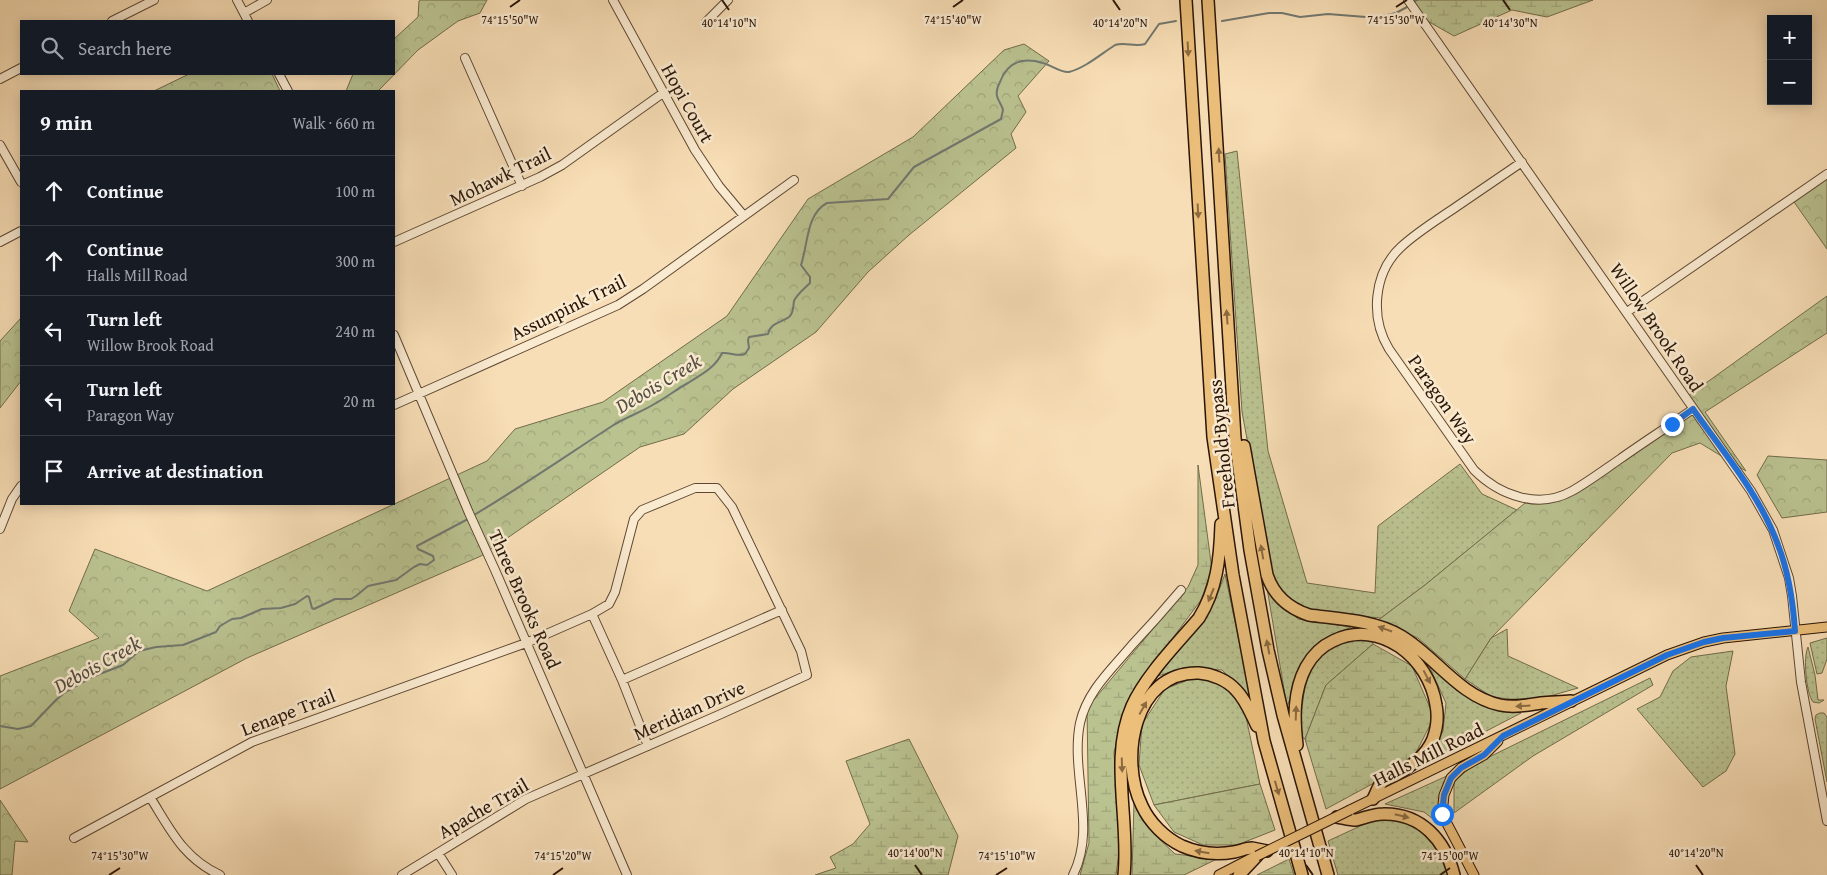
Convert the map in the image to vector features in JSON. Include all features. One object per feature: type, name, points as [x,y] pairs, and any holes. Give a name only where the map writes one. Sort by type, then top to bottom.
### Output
[{"type":"highway","name":"Freehold Bypass","points":[[1186,0],[1209,397],[1213,437],[1249,666],[1264,741],[1302,875]]},
{"type":"highway","name":"Freehold Bypass","points":[[1208,0],[1219,155],[1230,366],[1236,438],[1245,507],[1268,650],[1300,779],[1321,855],[1329,875]]},
{"type":"highway","points":[[1230,366],[1265,566],[1269,582],[1278,596],[1293,608],[1309,615],[1373,625],[1394,632],[1412,643],[1468,690],[1490,702],[1508,707],[1523,707],[1541,703],[1571,701]]},
{"type":"highway","points":[[1124,875],[1121,757],[1124,733],[1137,696],[1198,618],[1212,594],[1217,574],[1221,533],[1221,495]]},
{"type":"highway","points":[[1300,779],[1295,710],[1300,683],[1307,665],[1323,647],[1338,639],[1362,634],[1380,637],[1398,645],[1422,667],[1432,687],[1437,720],[1433,738],[1423,755],[1402,771],[1382,782],[1373,799]]},
{"type":"highway","points":[[1264,741],[1245,702],[1234,688],[1208,674],[1194,673],[1174,678],[1155,692],[1140,714],[1132,740],[1131,761],[1136,790],[1146,813],[1160,831],[1177,843],[1196,851],[1222,854],[1267,851]]},
{"type":"highway","points":[[1337,817],[1382,814],[1401,815],[1416,821],[1437,838],[1447,855],[1454,875]]},
{"type":"highway","points":[[1239,875],[1255,852]]},
{"type":"main road","name":"Halls Mill Road","points":[[1352,815],[1373,799],[1652,661],[1699,644],[1736,636],[1827,628]]},
{"type":"main road","points":[[1474,875],[1442,814],[1444,795],[1451,778],[1461,768],[1484,755],[1503,736]]},
{"type":"main road","points":[[1267,851],[1337,817]]},
{"type":"main road","points":[[1219,875],[1255,852]]},
{"type":"street","points":[[114,20],[154,0]]},
{"type":"street","points":[[236,0],[248,20]]},
{"type":"street","points":[[244,13],[267,0]]},
{"type":"street","name":"Hopi Court","points":[[613,0],[663,93],[707,169],[744,216]]},
{"type":"street","points":[[706,22],[728,0]]},
{"type":"street","name":"Willow Brook Road","points":[[1408,0],[1757,500],[1772,530],[1792,596],[1800,682],[1827,821]]},
{"type":"street","points":[[465,58],[522,186]]},
{"type":"street","points":[[0,79],[20,69]]},
{"type":"street","points":[[280,75],[287,90]]},
{"type":"street","name":"Mohawk Trail","points":[[395,242],[522,186],[562,164],[663,93]]},
{"type":"street","points":[[0,145],[20,180]]},
{"type":"street","name":"Paragon Way","points":[[1522,162],[1424,229],[1400,248],[1391,259],[1382,277],[1376,305],[1381,332],[1389,349],[1474,470],[1489,484],[1499,490],[1524,498],[1545,499],[1572,491],[1693,409]]},
{"type":"street","points":[[1627,312],[1827,174]]},
{"type":"street","name":"Assunpink Trail","points":[[395,406],[618,305],[794,180]]},
{"type":"street","points":[[0,242],[20,232]]},
{"type":"street","name":"Three Brooks Road","points":[[395,337],[627,875]]},
{"type":"street","points":[[0,529],[12,499],[20,487]]},
{"type":"street","name":"Lenape Trail","points":[[74,838],[252,742],[526,643],[592,614],[609,604],[615,592],[634,519],[642,510],[695,488],[717,488],[732,506],[782,610]]},
{"type":"street","points":[[1073,875],[1079,861],[1083,841],[1078,745],[1080,723],[1085,708],[1096,688],[1181,590]]},
{"type":"street","points":[[622,680],[782,610]]},
{"type":"street","name":"Meridian Drive","points":[[584,774],[807,675],[801,651],[782,610]]},
{"type":"street","points":[[592,614],[622,680],[648,746]]},
{"type":"street","name":"Apache Trail","points":[[402,875],[526,799],[584,774]]},
{"type":"street","points":[[150,797],[167,828],[185,850],[200,863],[220,875]]},
{"type":"street","points":[[438,854],[452,875]]},
{"type":"green space","points":[[487,0],[480,13],[458,21],[418,50],[395,74],[395,38],[418,17],[419,1]]},
{"type":"green space","points":[[1406,0],[1593,0],[1547,17],[1512,10],[1454,36],[1417,15]]},
{"type":"green space","points":[[1024,44],[1049,61],[1018,96],[1026,112],[1011,134],[1016,148],[909,235],[868,272],[816,332],[733,389],[684,434],[640,447],[481,556],[247,658],[0,789],[0,676],[99,638],[69,611],[95,549],[207,591],[487,461],[515,429],[603,402],[727,316],[808,199],[913,137],[1004,50]]},
{"type":"green space","points":[[187,75],[272,75],[280,90],[156,90]]},
{"type":"green space","points":[[353,75],[394,75],[379,90],[346,90]]},
{"type":"green space","points":[[1237,151],[1268,451],[1307,583],[1375,593],[1378,526],[1460,464],[1482,494],[1517,510],[1425,585],[1381,618],[1314,612],[1286,597],[1273,578],[1242,412],[1225,154]]},
{"type":"green space","points":[[1827,176],[1827,249],[1792,199]]},
{"type":"green space","points":[[1827,296],[1827,333],[1705,412],[1746,471],[1700,443],[1672,453],[1491,638],[1465,679],[1418,638],[1377,621],[1425,585],[1530,499],[1572,492],[1694,411],[1685,398]]},
{"type":"green space","points":[[20,319],[20,382],[0,408],[0,341]]},
{"type":"green space","points":[[1768,456],[1827,460],[1827,512],[1782,518],[1757,475]]},
{"type":"green space","points":[[1198,465],[1212,570],[1201,600],[1129,699],[1114,752],[1120,845],[1116,875],[1080,875],[1089,843],[1087,708],[1188,587],[1198,565]]},
{"type":"green space","points":[[1225,574],[1251,698],[1222,670],[1183,668],[1158,676],[1214,603]]},
{"type":"green space","points":[[1267,588],[1298,619],[1351,627],[1315,646],[1297,678],[1287,707]]},
{"type":"green space","points":[[1507,629],[1508,656],[1578,688],[1536,700],[1510,699],[1492,697],[1465,679],[1491,638]]},
{"type":"green space","points":[[1358,637],[1370,637],[1373,644],[1326,685],[1305,739],[1300,736],[1303,700],[1308,676],[1313,665],[1329,647]]},
{"type":"green space","points":[[1827,638],[1827,659],[1822,673],[1817,674],[1810,643]]},
{"type":"green space","points":[[1373,644],[1412,666],[1434,717],[1411,763],[1326,809],[1305,739],[1326,685]]},
{"type":"green space","points":[[1808,647],[1815,675],[1818,700],[1824,700],[1819,703],[1813,702],[1807,683],[1806,652]]},
{"type":"green space","points":[[1733,651],[1726,686],[1735,754],[1726,771],[1703,787],[1637,709],[1660,697],[1673,671],[1691,657]]},
{"type":"green space","points":[[1426,659],[1498,709],[1521,713],[1421,765],[1443,731],[1446,703]]},
{"type":"green space","points":[[1193,678],[1214,679],[1233,693],[1244,707],[1260,784],[1154,805],[1139,765],[1142,724],[1165,689]]},
{"type":"green space","points":[[1650,678],[1653,685],[1533,756],[1454,813],[1454,781],[1475,764]]},
{"type":"green space","points":[[1824,713],[1827,717],[1827,782],[1815,719],[1816,715]]},
{"type":"green space","points":[[909,739],[958,836],[948,875],[815,875],[836,868],[830,857],[853,844],[870,824],[846,761]]},
{"type":"green space","points":[[1449,775],[1437,822],[1424,812],[1385,804]]},
{"type":"green space","points":[[1260,784],[1275,830],[1237,845],[1203,845],[1174,832],[1154,805]]},
{"type":"green space","points":[[0,800],[28,842],[15,841],[12,875],[0,875]]},
{"type":"green space","points":[[1134,802],[1153,833],[1175,854],[1217,859],[1184,875],[1132,875]]},
{"type":"green space","points":[[1388,820],[1410,823],[1419,828],[1431,839],[1441,853],[1449,875],[1338,875],[1328,841],[1371,821]]},
{"type":"green space","points":[[1289,859],[1294,875],[1257,875]]},
{"type":"waterway","name":"Debois Creek","points":[[1222,21],[1269,13],[1282,13],[1300,17],[1328,14],[1366,17],[1382,16],[1396,13],[1407,7]]},
{"type":"waterway","name":"Debois Creek","points":[[474,515],[612,426],[651,406],[703,374],[716,363],[722,353],[745,354],[749,348],[749,337],[768,334],[771,327],[789,317],[793,311],[795,298],[810,283],[810,277],[801,265],[811,222],[820,208],[827,203],[888,199],[914,167],[1001,119],[1003,110],[997,91],[1003,75],[1012,65],[1029,60],[1069,72],[1087,64],[1115,45],[1145,44],[1159,24],[1176,21]]},
{"type":"waterway","name":"Debois Creek","points":[[0,726],[18,729],[31,726],[64,693],[92,677],[123,665],[139,651],[156,647],[183,645],[216,632],[220,626],[232,619],[241,618],[262,609],[281,608],[295,604],[307,596],[314,609],[335,599],[351,599],[368,586],[396,580],[414,567],[420,564],[427,565],[434,560],[433,556],[418,549],[417,546],[468,519]]},
{"type":"route","points":[[1442,814],[1444,795],[1451,778],[1461,768],[1484,755],[1503,736],[1667,655],[1704,642],[1723,638],[1795,631],[1792,596],[1779,545],[1757,500],[1693,409],[1672,424]]}]
